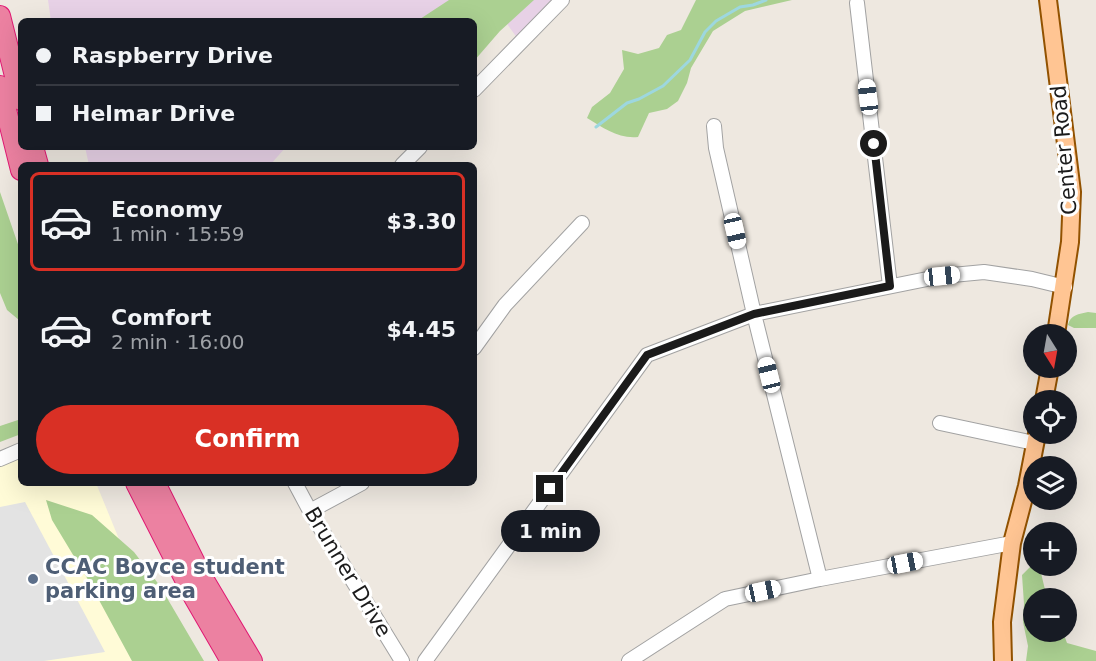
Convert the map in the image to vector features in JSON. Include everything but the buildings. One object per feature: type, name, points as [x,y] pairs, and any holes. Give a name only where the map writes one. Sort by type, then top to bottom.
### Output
[{"type":"highway","points":[[0,16],[18,88]]},
{"type":"highway","points":[[0,86],[19,162]]},
{"type":"highway","points":[[138,486],[194,597],[231,661]]},
{"type":"highway","points":[[157,486],[201,574],[252,661]]},
{"type":"main road","name":"Center Road","points":[[1048,0],[1072,192],[1070,242],[1058,324]]},
{"type":"main road","points":[[1003,661],[1002,622],[1012,543],[1027,486],[1034,444]]},
{"type":"street","points":[[477,87],[562,0]]},
{"type":"street","points":[[857,3],[890,286]]},
{"type":"street","points":[[714,126],[716,148],[754,314],[820,579]]},
{"type":"street","points":[[405,162],[417,150]]},
{"type":"street","points":[[477,344],[505,305],[582,223]]},
{"type":"street","points":[[426,661],[647,355],[754,314],[942,276],[984,272],[1032,279],[1065,287]]},
{"type":"street","points":[[940,423],[1023,436]]},
{"type":"street","points":[[0,459],[18,451]]},
{"type":"street","name":"Brunner Drive","points":[[297,486],[402,661]]},
{"type":"street","points":[[310,511],[356,486]]},
{"type":"street","points":[[628,661],[725,599],[1012,543]]},
{"type":"shaded area","points":[[48,0],[460,0],[436,18],[51,18]]},
{"type":"shaded area","points":[[490,0],[562,0],[520,42]]},
{"type":"shaded area","points":[[86,150],[283,150],[273,162],[88,162]]},
{"type":"shaded area","points":[[18,459],[18,486],[97,486],[144,600],[180,661],[0,661],[0,466]]},
{"type":"shaded area","name":"CCAC Boyce student parking area","points":[[25,502],[105,652],[44,661],[0,661],[0,507]]},
{"type":"green space","points":[[449,0],[534,0],[500,31],[477,58],[477,18],[422,18]]},
{"type":"green space","points":[[696,0],[792,0],[745,11],[713,31],[691,68],[678,101],[667,109],[649,113],[638,137],[618,135],[587,118],[592,107],[610,93],[624,69],[622,50],[638,54],[659,48],[667,35],[681,30]]},
{"type":"green space","points":[[0,192],[18,244],[18,319],[7,310],[0,293]]},
{"type":"green space","points":[[1096,313],[1096,328],[1077,328],[1077,324],[1068,324],[1078,314]]},
{"type":"green space","points":[[18,420],[18,435],[0,442],[0,426]]},
{"type":"green space","points":[[46,500],[92,515],[134,552],[160,586],[204,661],[132,661],[87,578],[52,520]]},
{"type":"green space","points":[[1022,575],[1042,576],[1045,588],[1023,590]]},
{"type":"green space","points":[[1027,642],[1067,642],[1096,651],[1096,661],[1026,661]]},
{"type":"waterway","points":[[596,127],[627,103],[663,86],[690,60],[705,32],[716,21],[740,7],[766,0]]},
{"type":"place","name":"CCAC Boyce student parking area","points":[[33,579]]},
{"type":"route","points":[[550,489],[647,355],[754,314],[890,286],[874,144]]}]
